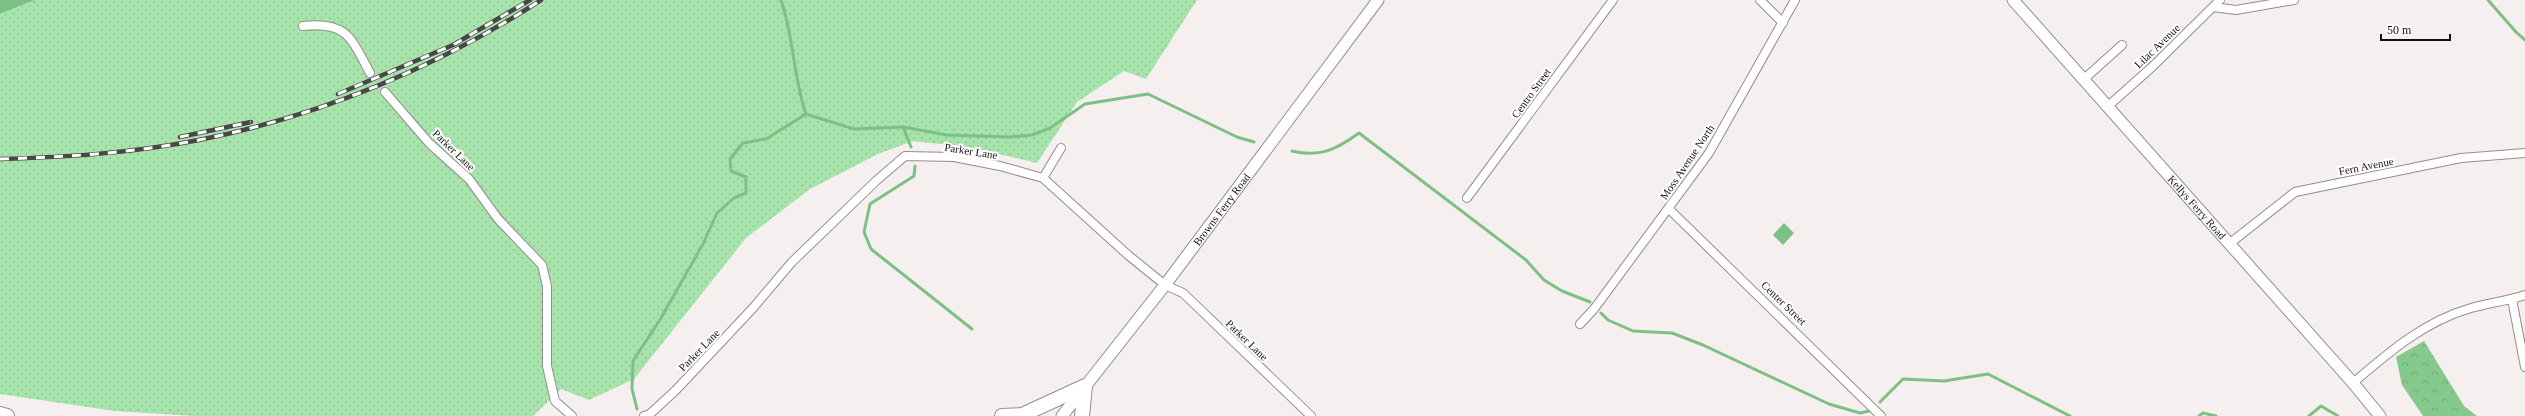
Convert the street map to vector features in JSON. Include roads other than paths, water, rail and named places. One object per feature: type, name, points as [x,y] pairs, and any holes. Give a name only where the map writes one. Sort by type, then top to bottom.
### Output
[{"type":"highway","points":[[1002,416],[1022,415],[1085,386]]},
{"type":"highway","points":[[1082,416],[1085,386]]},
{"type":"highway","points":[[0,414],[7,416]]},
{"type":"street","name":"Browns Ferry Road","points":[[1062,416],[1165,285],[1378,0]]},
{"type":"street","name":"Centro Street","points":[[1467,198],[1612,0]]},
{"type":"street","points":[[1760,0],[1783,23]]},
{"type":"street","name":"Moss Avenue North","points":[[1580,324],[1594,309],[1709,153],[1795,0]]},
{"type":"street","name":"Kellys Ferry Road","points":[[2013,0],[2353,383],[2380,416]]},
{"type":"street","name":"Lilac Avenue","points":[[2107,107],[2153,66],[2220,0]]},
{"type":"street","points":[[2213,7],[2236,10],[2294,0]]},
{"type":"street","points":[[303,26],[321,24],[337,27],[353,40],[370,73]]},
{"type":"street","points":[[2084,80],[2122,45]]},
{"type":"street","name":"Parker Lane","points":[[385,92],[429,143],[468,179],[498,218],[542,265],[547,286],[547,366],[555,401],[572,416]]},
{"type":"street","points":[[1043,178],[1061,148]]},
{"type":"street","name":"Fern Avenue","points":[[2229,244],[2295,192],[2461,158],[2525,153]]},
{"type":"street","name":"Parker Lane","points":[[644,416],[650,414],[681,385],[753,308],[792,262],[877,180],[905,156],[954,157],[1000,166],[1043,178],[1165,285],[1183,293],[1311,416]]},
{"type":"street","name":"Center Street","points":[[1669,208],[1881,416]]},
{"type":"street","points":[[2353,383],[2395,347],[2433,324],[2471,308],[2525,295]]},
{"type":"street","points":[[2512,299],[2525,367]]},
{"type":"waterway","points":[[781,0],[789,28],[798,86],[806,114]]},
{"type":"waterway","points":[[2488,0],[2525,40]]},
{"type":"waterway","points":[[637,409],[632,389],[633,361],[661,318],[703,244],[717,213],[734,198],[746,193],[746,177],[731,171],[730,159],[743,143],[766,139],[806,114],[854,129],[903,127],[947,135],[1010,137],[1032,135],[1050,128],[1085,104],[1148,94],[1237,137],[1254,142]]},
{"type":"waterway","points":[[903,127],[911,147]]},
{"type":"waterway","points":[[1292,151],[1302,153],[1320,153],[1328,151],[1343,144],[1359,133],[1526,260],[1544,280],[1562,291],[1590,302]]},
{"type":"waterway","points":[[915,166],[914,176],[870,204],[864,232],[871,249],[972,329]]},
{"type":"waterway","points":[[1601,313],[1608,320],[1633,331],[1672,333],[1703,345],[1829,404],[1860,413],[1873,410]]},
{"type":"waterway","points":[[1880,402],[1903,379],[1944,381],[1988,374],[2070,416]]},
{"type":"waterway","points":[[2309,416],[2321,406],[2338,416]]},
{"type":"waterway","points":[[2199,416],[2203,413],[2216,416]]},
{"type":"tunnel","points":[[370,73],[385,92]]},
{"type":"railway","points":[[338,94],[453,45],[530,0]]},
{"type":"railway","points":[[0,159],[75,156],[149,148],[199,140],[244,130],[289,117],[333,103],[377,86],[419,67],[461,47],[541,0]]},
{"type":"railway","points":[[180,137],[251,122]]}]
